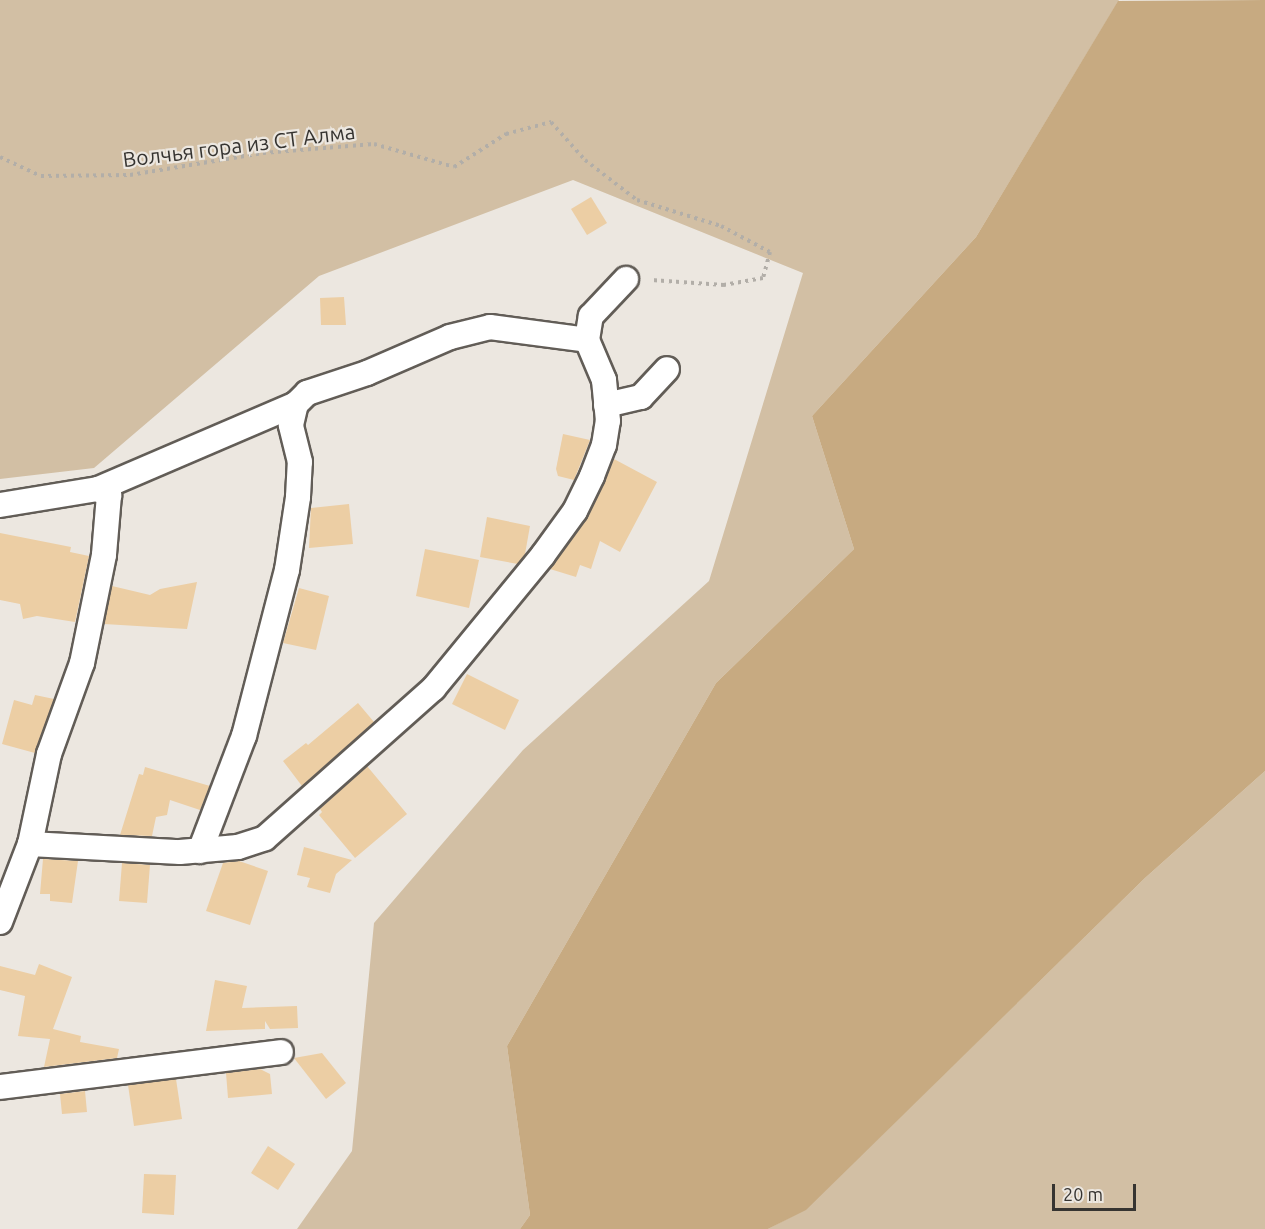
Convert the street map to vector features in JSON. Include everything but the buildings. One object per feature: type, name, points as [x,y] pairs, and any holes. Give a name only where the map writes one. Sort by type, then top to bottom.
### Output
[{"type":"street","points":[[30,844],[149,852],[200,851],[238,847],[264,838],[433,689],[509,599],[574,512],[604,445],[606,405],[604,380],[587,340],[591,316],[626,279]]},
{"type":"street","points":[[0,505],[98,489],[296,404],[307,393],[367,373],[450,337],[490,327],[587,340]]},
{"type":"street","points":[[606,405],[641,397],[667,369]]},
{"type":"street","points":[[200,851],[244,736],[287,570],[298,497],[300,462],[291,425],[296,404]]},
{"type":"street","points":[[0,922],[30,844],[52,744],[82,663],[104,555],[109,495],[98,489]]},
{"type":"street","points":[[0,1087],[281,1052]]},
{"type":"path","name":"Волчья гора из СТ Алма","points":[[0,157],[41,176],[130,175],[263,153],[374,144],[453,167],[506,134],[551,122],[585,160],[637,200],[721,226],[770,252],[763,278],[724,285],[626,279]]},
{"type":"shaded area","points":[[0,0],[1119,0],[976,237],[812,416],[854,549],[716,683],[507,1046],[530,1215],[520,1229],[297,1229],[352,1151],[374,923],[523,750],[709,581],[803,273],[573,180],[319,276],[94,468],[0,479]]},
{"type":"shaded area","points":[[1265,0],[1265,771],[1145,878],[806,1210],[768,1229],[520,1229],[530,1215],[507,1046],[716,683],[854,549],[812,416],[976,237],[1118,1]]},
{"type":"shaded area","points":[[1265,771],[1265,1229],[768,1229],[806,1209],[1145,878]]}]
